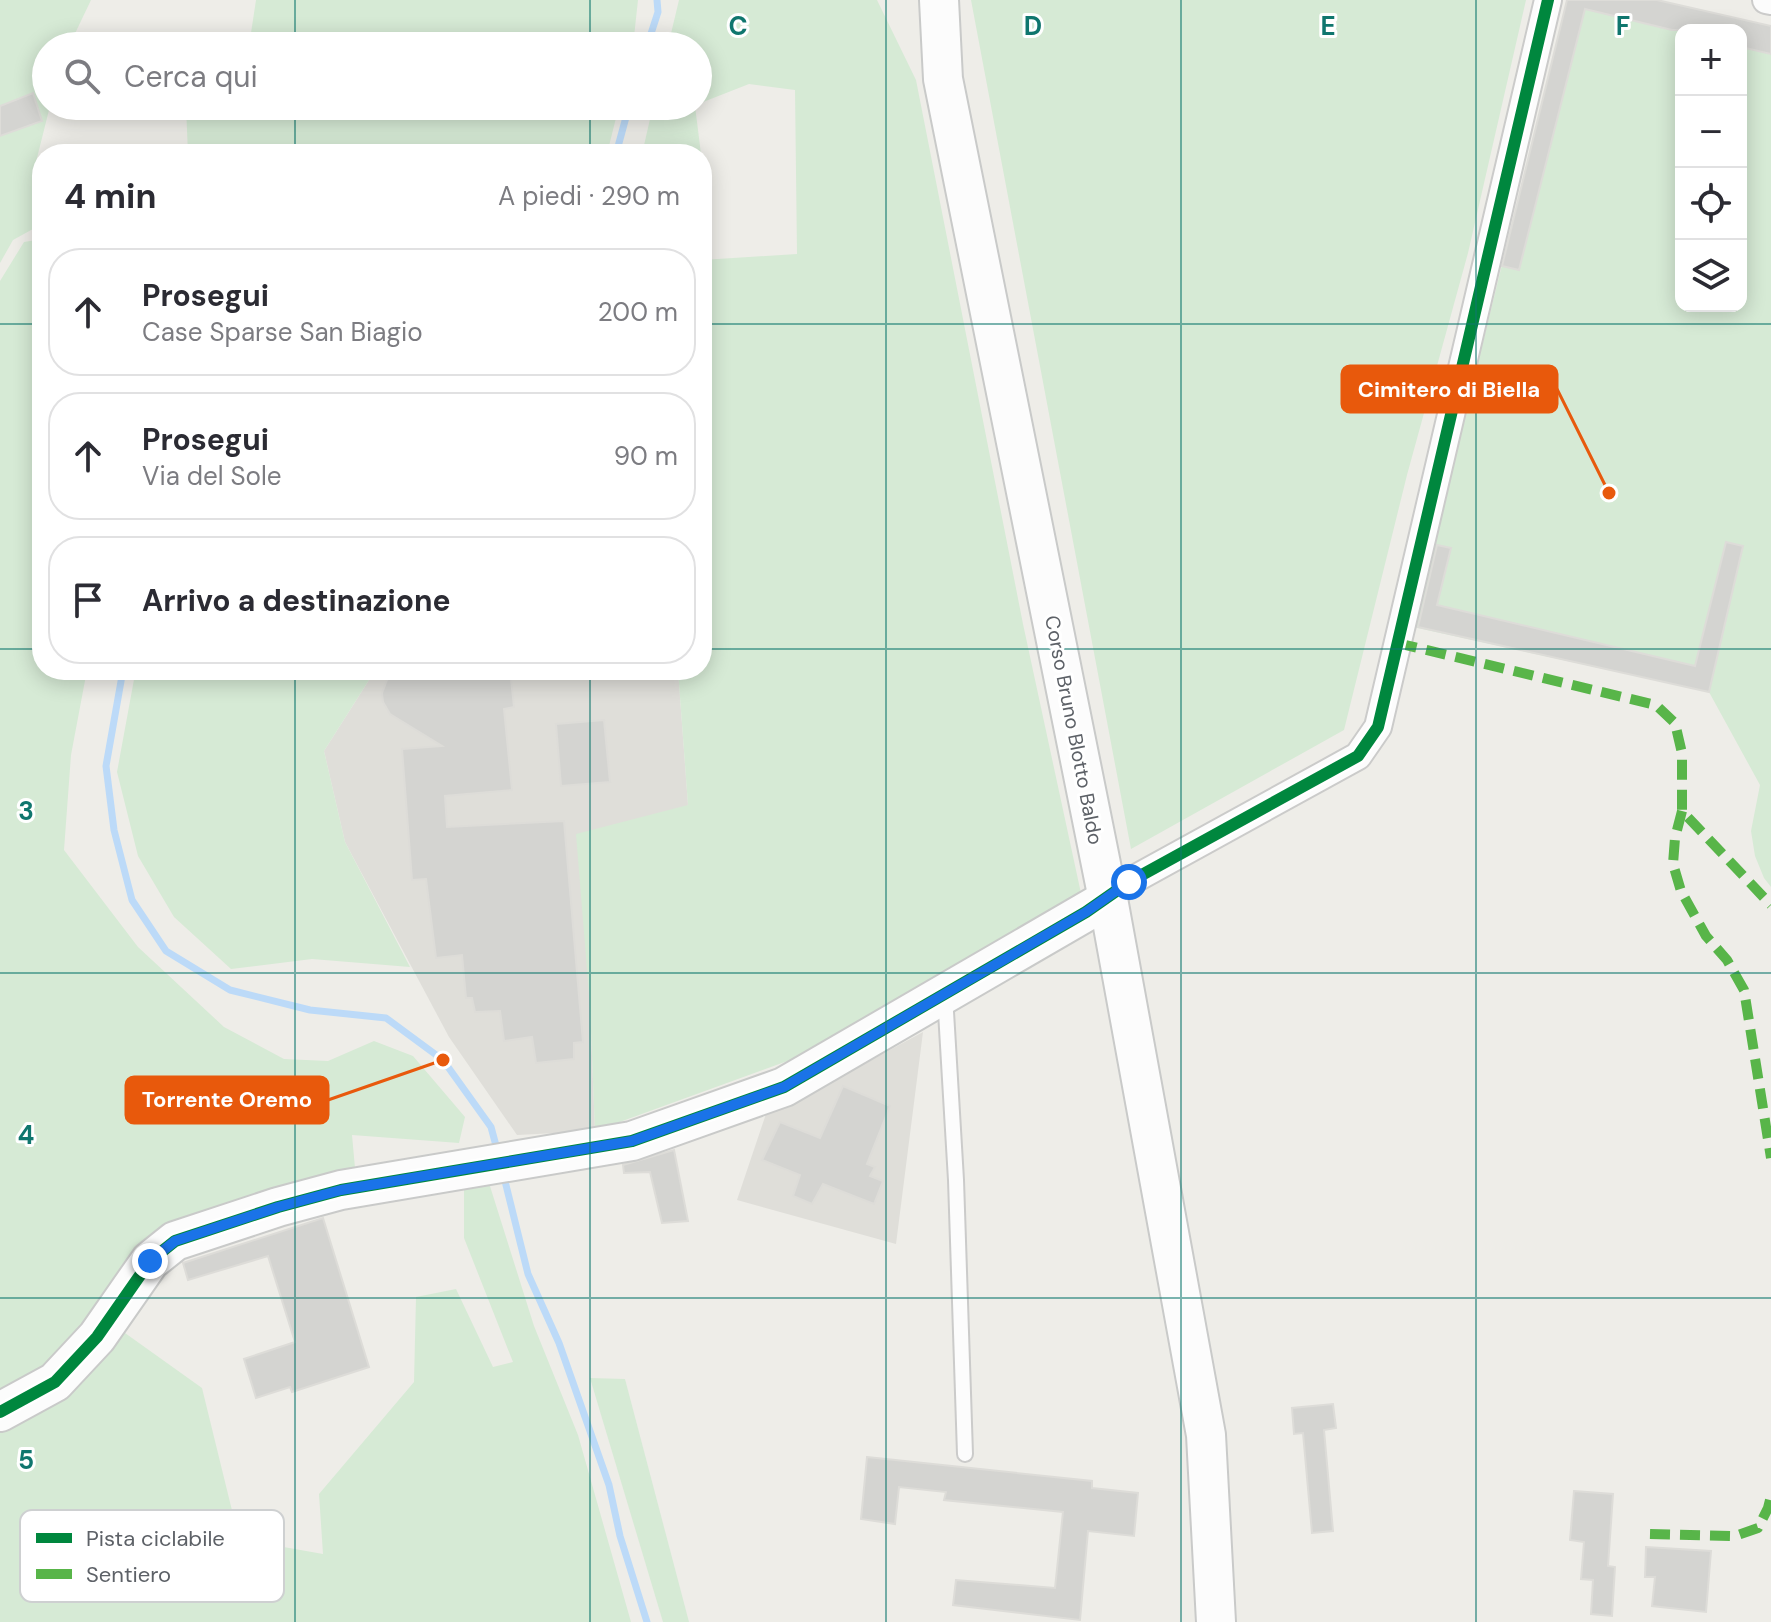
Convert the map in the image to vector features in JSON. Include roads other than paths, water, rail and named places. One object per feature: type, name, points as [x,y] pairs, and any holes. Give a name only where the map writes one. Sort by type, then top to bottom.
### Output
[{"type":"main road","name":"Corso Bruno Blotto Baldo","points":[[914,0],[943,79]]},
{"type":"main road","name":"Corso Bruno Blotto Baldo","points":[[939,0],[943,79],[1108,899],[1206,1435],[1216,1622]]},
{"type":"main road","points":[[0,1412],[55,1382],[97,1337],[150,1261],[175,1241],[341,1190],[632,1141],[784,1087],[1108,899]]},
{"type":"street","points":[[1108,899],[1129,882],[1358,756],[1378,727],[1548,0]]},
{"type":"lane","points":[[945,995],[956,1180],[965,1454]]},
{"type":"waterway","points":[[652,32],[658,12],[657,0]]},
{"type":"waterway","points":[[619,144],[625,120]]},
{"type":"waterway","points":[[121,680],[106,766],[114,830],[132,900],[166,951],[230,990],[310,1010],[386,1018],[443,1060],[491,1127],[498,1153]]},
{"type":"waterway","points":[[503,1173],[528,1274],[559,1343],[609,1485],[620,1536],[647,1622]]},
{"type":"place","name":"Cimitero di Biella","points":[[1609,493]]},
{"type":"place","name":"Torrente Oremo","points":[[443,1060]]}]
